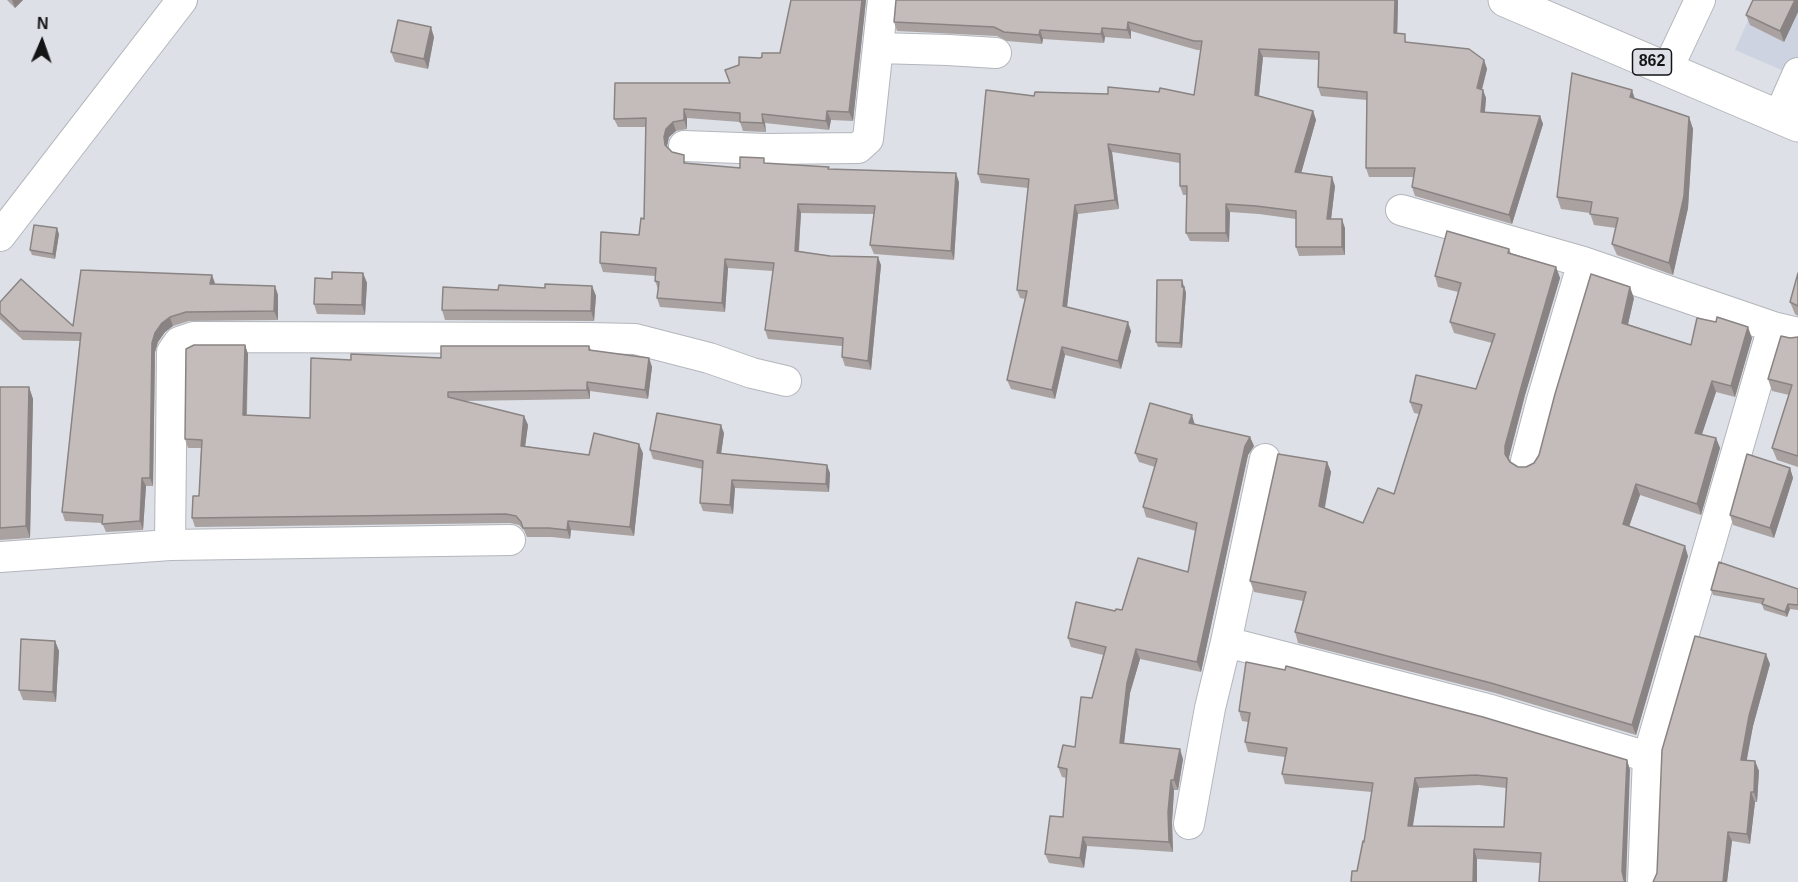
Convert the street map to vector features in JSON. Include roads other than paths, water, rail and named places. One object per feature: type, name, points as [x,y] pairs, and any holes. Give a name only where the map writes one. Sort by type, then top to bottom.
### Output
[{"type":"main road","name":"862","points":[[1505,0],[1789,121]]},
{"type":"street","points":[[0,236],[182,0]]},
{"type":"street","points":[[684,146],[767,149],[858,148],[868,139],[883,0]]},
{"type":"street","points":[[1668,68],[1700,0]]},
{"type":"street","points":[[878,48],[996,53]]},
{"type":"street","points":[[1789,121],[1798,73]]},
{"type":"street","points":[[1401,210],[1583,262],[1785,330],[1648,756],[1643,882]]},
{"type":"street","points":[[1526,461],[1583,262]]},
{"type":"street","points":[[170,545],[172,352],[179,342],[194,337],[635,339],[786,381]]},
{"type":"street","points":[[1189,824],[1210,708],[1265,459]]},
{"type":"street","points":[[0,557],[170,545],[510,540]]},
{"type":"street","points":[[1226,642],[1491,710],[1648,756]]}]
